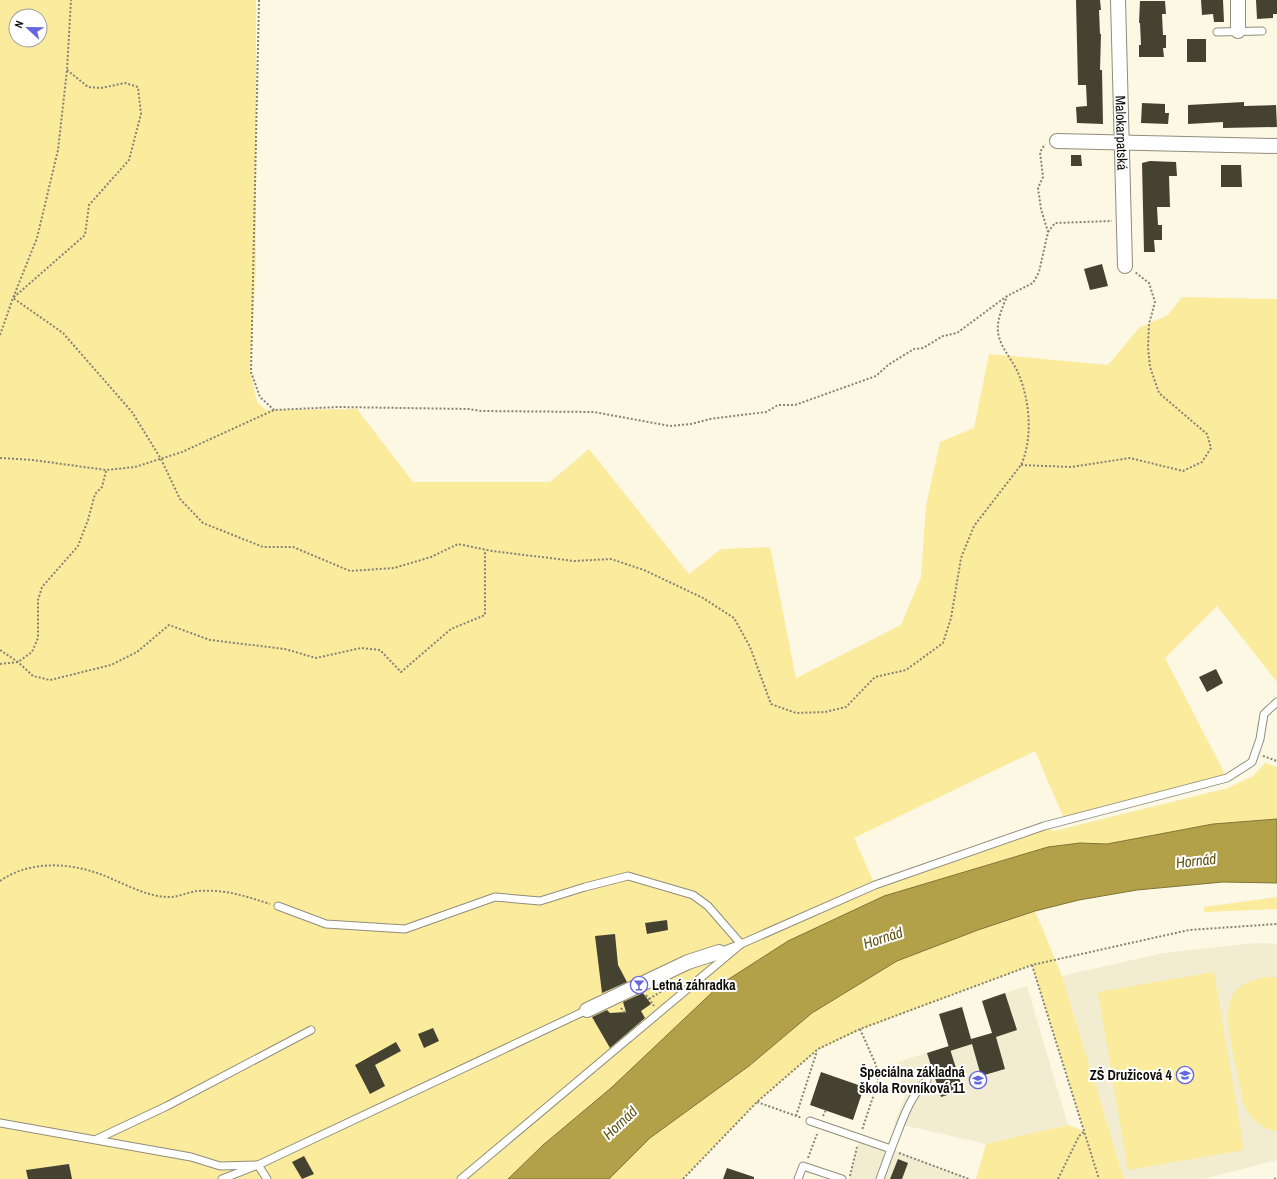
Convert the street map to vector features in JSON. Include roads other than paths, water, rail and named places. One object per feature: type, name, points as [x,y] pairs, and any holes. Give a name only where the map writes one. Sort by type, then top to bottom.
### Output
[{"type":"street","name":"Malokarpatská","points":[[1118,0],[1125,266]]},
{"type":"street","points":[[1238,0],[1238,31]]},
{"type":"street","points":[[1057,141],[1277,146]]},
{"type":"street","points":[[587,1010],[688,962],[719,952]]},
{"type":"lane","points":[[1217,32],[1262,31]]},
{"type":"lane","points":[[719,952],[741,944],[875,885],[1044,826],[1227,778],[1252,762],[1260,739],[1264,714],[1277,702]]},
{"type":"lane","points":[[278,906],[326,924],[405,929],[495,897],[540,901],[585,886],[628,876],[693,895],[708,906],[741,944]]},
{"type":"lane","points":[[461,1179],[741,944]]},
{"type":"lane","points":[[222,1179],[258,1164],[587,1010]]},
{"type":"lane","points":[[97,1139],[167,1106],[310,1030]]},
{"type":"lane","points":[[880,1179],[911,1100],[919,1088],[927,1080]]},
{"type":"lane","points":[[810,1121],[860,1137],[891,1149]]},
{"type":"lane","points":[[0,1123],[97,1139],[191,1157],[220,1166],[258,1164]]},
{"type":"lane","points":[[258,1164],[267,1179]]},
{"type":"lane","points":[[798,1179],[803,1166],[842,1179]]},
{"type":"water","name":"Hornád","points":[[1277,819],[1277,883],[1223,882],[1137,890],[1079,900],[1035,911],[978,930],[897,961],[812,1013],[749,1066],[650,1138],[609,1179],[508,1179],[543,1145],[611,1088],[721,984],[788,941],[884,896],[1048,847],[1080,843],[1107,844],[1213,824]]},
{"type":"place","name":"Letná záhradka","points":[[639,985]]},
{"type":"place","name":"ZŠ Družicová 4","points":[[1185,1075]]},
{"type":"place","name":"Špeciálna základná škola Rovníková 11","points":[[978,1080]]}]
